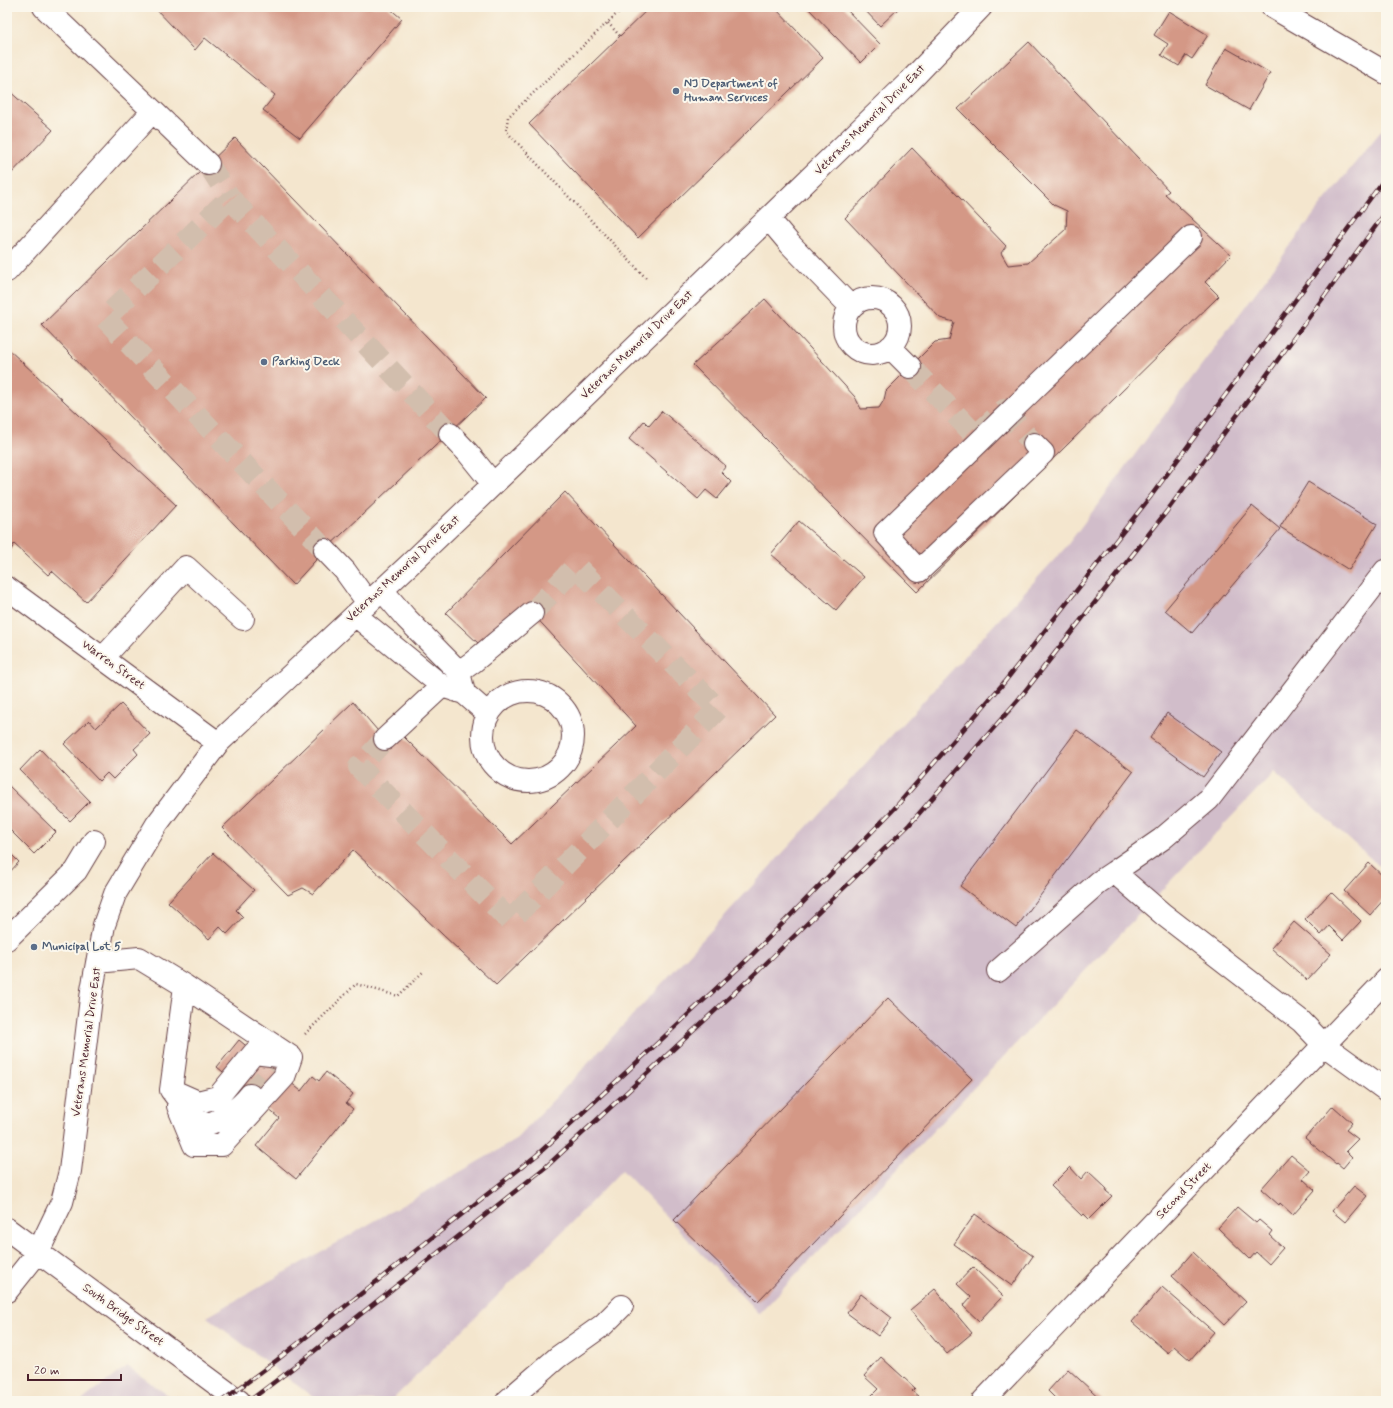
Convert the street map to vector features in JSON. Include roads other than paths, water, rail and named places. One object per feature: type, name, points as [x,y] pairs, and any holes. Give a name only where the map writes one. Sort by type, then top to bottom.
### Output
[{"type":"street","points":[[44,7],[208,164]]},
{"type":"street","name":"Veterans Memorial Drive East","points":[[7,1291],[38,1252],[62,1202],[70,1171],[92,990],[104,925],[115,894],[157,824],[218,743],[493,484],[768,219],[910,81],[981,7]]},
{"type":"street","points":[[1272,7],[1386,73]]},
{"type":"street","points":[[7,271],[153,110]]},
{"type":"street","points":[[768,219],[851,307]]},
{"type":"street","points":[[1034,444],[1043,453],[919,571],[885,533],[1191,237]]},
{"type":"street","points":[[872,298],[886,302],[893,308],[898,316],[900,325],[899,334],[895,342],[890,347],[880,353],[871,355],[862,353],[854,348],[844,333],[846,315],[851,307],[859,301],[872,298]]},
{"type":"street","points":[[890,347],[910,367]]},
{"type":"street","points":[[450,434],[468,453],[493,484]]},
{"type":"street","points":[[325,550],[345,571],[368,603],[442,686],[464,693],[488,714]]},
{"type":"street","points":[[103,658],[186,567],[243,619]]},
{"type":"street","points":[[998,970],[1099,882],[1162,839],[1209,799],[1386,571]]},
{"type":"street","name":"Warren Street","points":[[11,598],[103,658],[218,743]]},
{"type":"street","points":[[368,603],[406,618],[459,672],[464,693]]},
{"type":"street","points":[[459,672],[532,613]]},
{"type":"street","points":[[385,739],[442,686]]},
{"type":"street","points":[[526,690],[542,692],[555,699],[566,710],[572,724],[574,739],[570,754],[561,767],[550,776],[536,781],[522,781],[508,777],[496,768],[487,756],[483,742],[484,728],[488,714],[498,702],[511,694],[526,690]]},
{"type":"street","points":[[7,939],[76,871],[94,841]]},
{"type":"street","points":[[1114,872],[1164,914],[1301,1021],[1324,1045],[1386,1090]]},
{"type":"street","points":[[97,962],[139,958],[185,986],[282,1063],[284,1077],[222,1145],[194,1144],[171,1090],[185,986]]},
{"type":"street","name":"Second Street","points":[[982,1401],[1386,980]]},
{"type":"street","points":[[171,1090],[198,1102],[218,1097],[254,1053],[282,1063]]},
{"type":"street","points":[[171,1090],[189,1114],[206,1125],[220,1120],[244,1102],[250,1095]]},
{"type":"street","name":"South Bridge Street","points":[[7,1229],[239,1401]]},
{"type":"street","points":[[507,1401],[558,1357],[603,1325],[622,1306]]},
{"type":"tunnel","points":[[208,164],[230,198]]},
{"type":"tunnel","points":[[325,550],[105,318],[230,198],[450,434]]},
{"type":"tunnel","points":[[910,367],[976,436],[1004,410],[1034,444]]},
{"type":"tunnel","points":[[385,739],[359,767],[510,921],[718,709],[576,566],[532,613]]},
{"type":"tunnel","points":[[250,1095],[274,1069]]},
{"type":"railway","points":[[222,1401],[277,1360],[537,1155],[748,959],[894,809],[1002,685],[1151,496],[1386,177]]},
{"type":"railway","points":[[249,1401],[293,1368],[547,1166],[759,970],[909,825],[1018,700],[1167,511],[1386,212]]},
{"type":"place","name":"NJ Department of Human Services","points":[[676,91]]},
{"type":"place","name":"Parking Deck","points":[[264,362]]},
{"type":"place","name":"Municipal Lot 5","points":[[34,947]]}]
